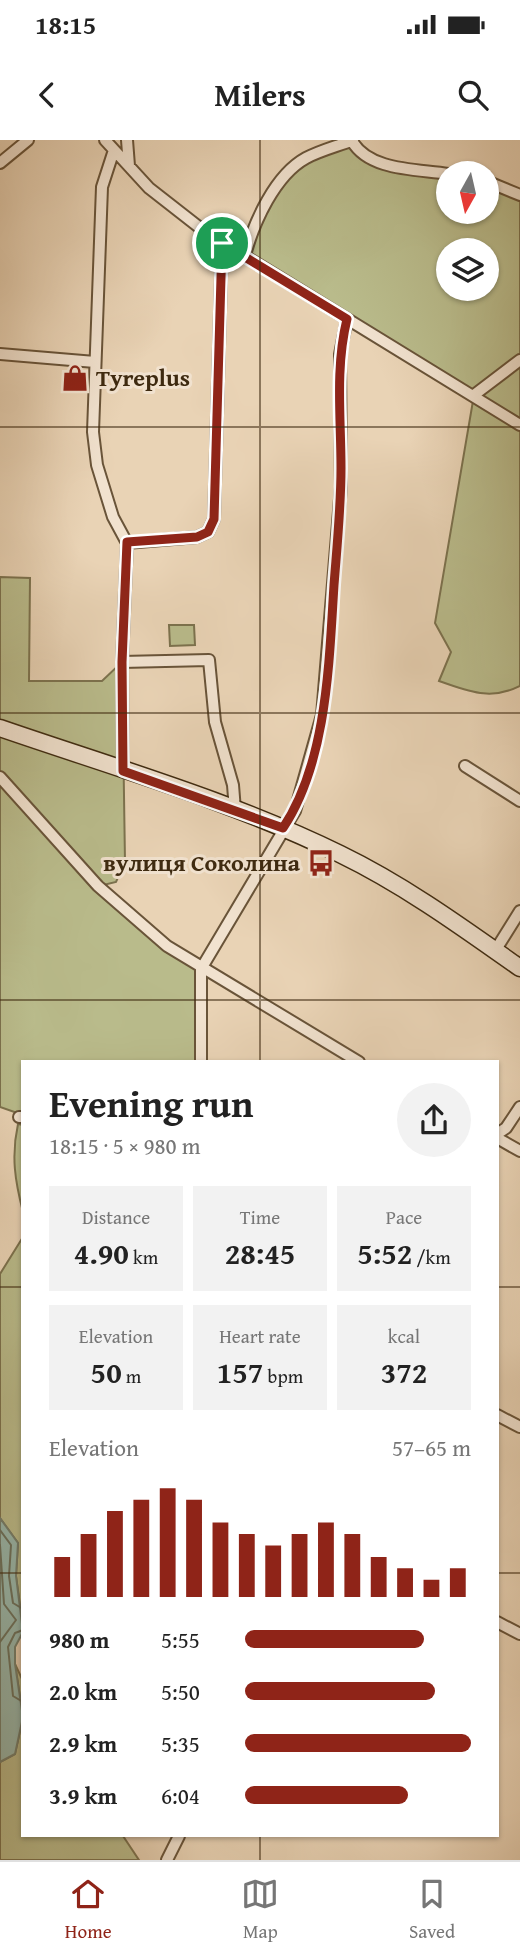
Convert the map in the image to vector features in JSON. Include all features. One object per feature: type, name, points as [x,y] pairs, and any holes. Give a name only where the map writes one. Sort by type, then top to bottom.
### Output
[{"type":"main road","points":[[0,728],[283,828],[390,881],[520,968]]},
{"type":"street","points":[[0,163],[28,140]]},
{"type":"street","points":[[105,140],[177,212],[222,243],[520,425]]},
{"type":"street","points":[[127,140],[129,166]]},
{"type":"street","points":[[245,255],[257,216],[288,173],[328,144],[353,140],[358,150],[371,160],[436,172]]},
{"type":"street","points":[[114,150],[102,187],[93,432],[97,466],[113,517],[127,542],[122,662],[123,771]]},
{"type":"street","points":[[499,186],[520,195]]},
{"type":"street","points":[[127,542],[197,537],[208,532],[214,519],[222,243]]},
{"type":"street","points":[[201,1060],[201,969],[301,794],[322,715],[341,487],[340,354],[347,319]]},
{"type":"street","points":[[0,354],[95,362]]},
{"type":"street","points":[[474,395],[520,360]]},
{"type":"street","points":[[122,662],[209,660],[215,722],[233,785],[235,810]]},
{"type":"street","points":[[465,766],[520,801]]},
{"type":"street","points":[[0,777],[99,886],[157,938],[201,969],[356,1060]]},
{"type":"street","points":[[495,951],[520,911]]},
{"type":"street","points":[[499,1134],[520,1107]]},
{"type":"street","points":[[499,1137],[520,1151]]},
{"type":"street","points":[[499,1416],[520,1427]]},
{"type":"street","points":[[499,1623],[520,1634]]},
{"type":"street","points":[[167,1860],[179,1837]]},
{"type":"green space","points":[[352,141],[365,157],[436,172],[436,224],[499,224],[499,186],[520,195],[520,686],[489,694],[439,681],[451,652],[435,623],[474,395],[245,255],[257,216],[305,159]]},
{"type":"green space","points":[[0,577],[30,578],[29,681],[102,681],[122,662],[125,862],[116,882],[99,886],[201,969],[201,1060],[21,1060],[21,1114],[0,1107]]},
{"type":"green space","points":[[169,625],[194,625],[195,645],[170,646]]},
{"type":"green space","points":[[18,1124],[21,1125],[21,1203],[15,1168]]},
{"type":"green space","points":[[21,1240],[21,1612],[16,1576],[18,1543],[0,1518],[0,1274]]},
{"type":"green space","points":[[15,1664],[21,1677],[21,1704]]},
{"type":"green space","points":[[21,1726],[21,1837],[124,1837],[139,1860],[0,1860],[0,1762],[15,1754]]},
{"type":"water","points":[[0,1518],[18,1543],[16,1576],[21,1636],[15,1647],[15,1664],[21,1704],[21,1726],[15,1754],[0,1762]]},
{"type":"place","name":"Tyreplus","points":[[75,378]]},
{"type":"place","name":"вулиця Соколина","points":[[321,863]]},
{"type":"route","points":[[222,243],[347,319],[340,354],[341,487],[328,668],[322,715],[301,794],[295,811],[283,828],[123,771],[123,570],[127,542],[197,537],[208,532],[214,519],[222,243]]}]
